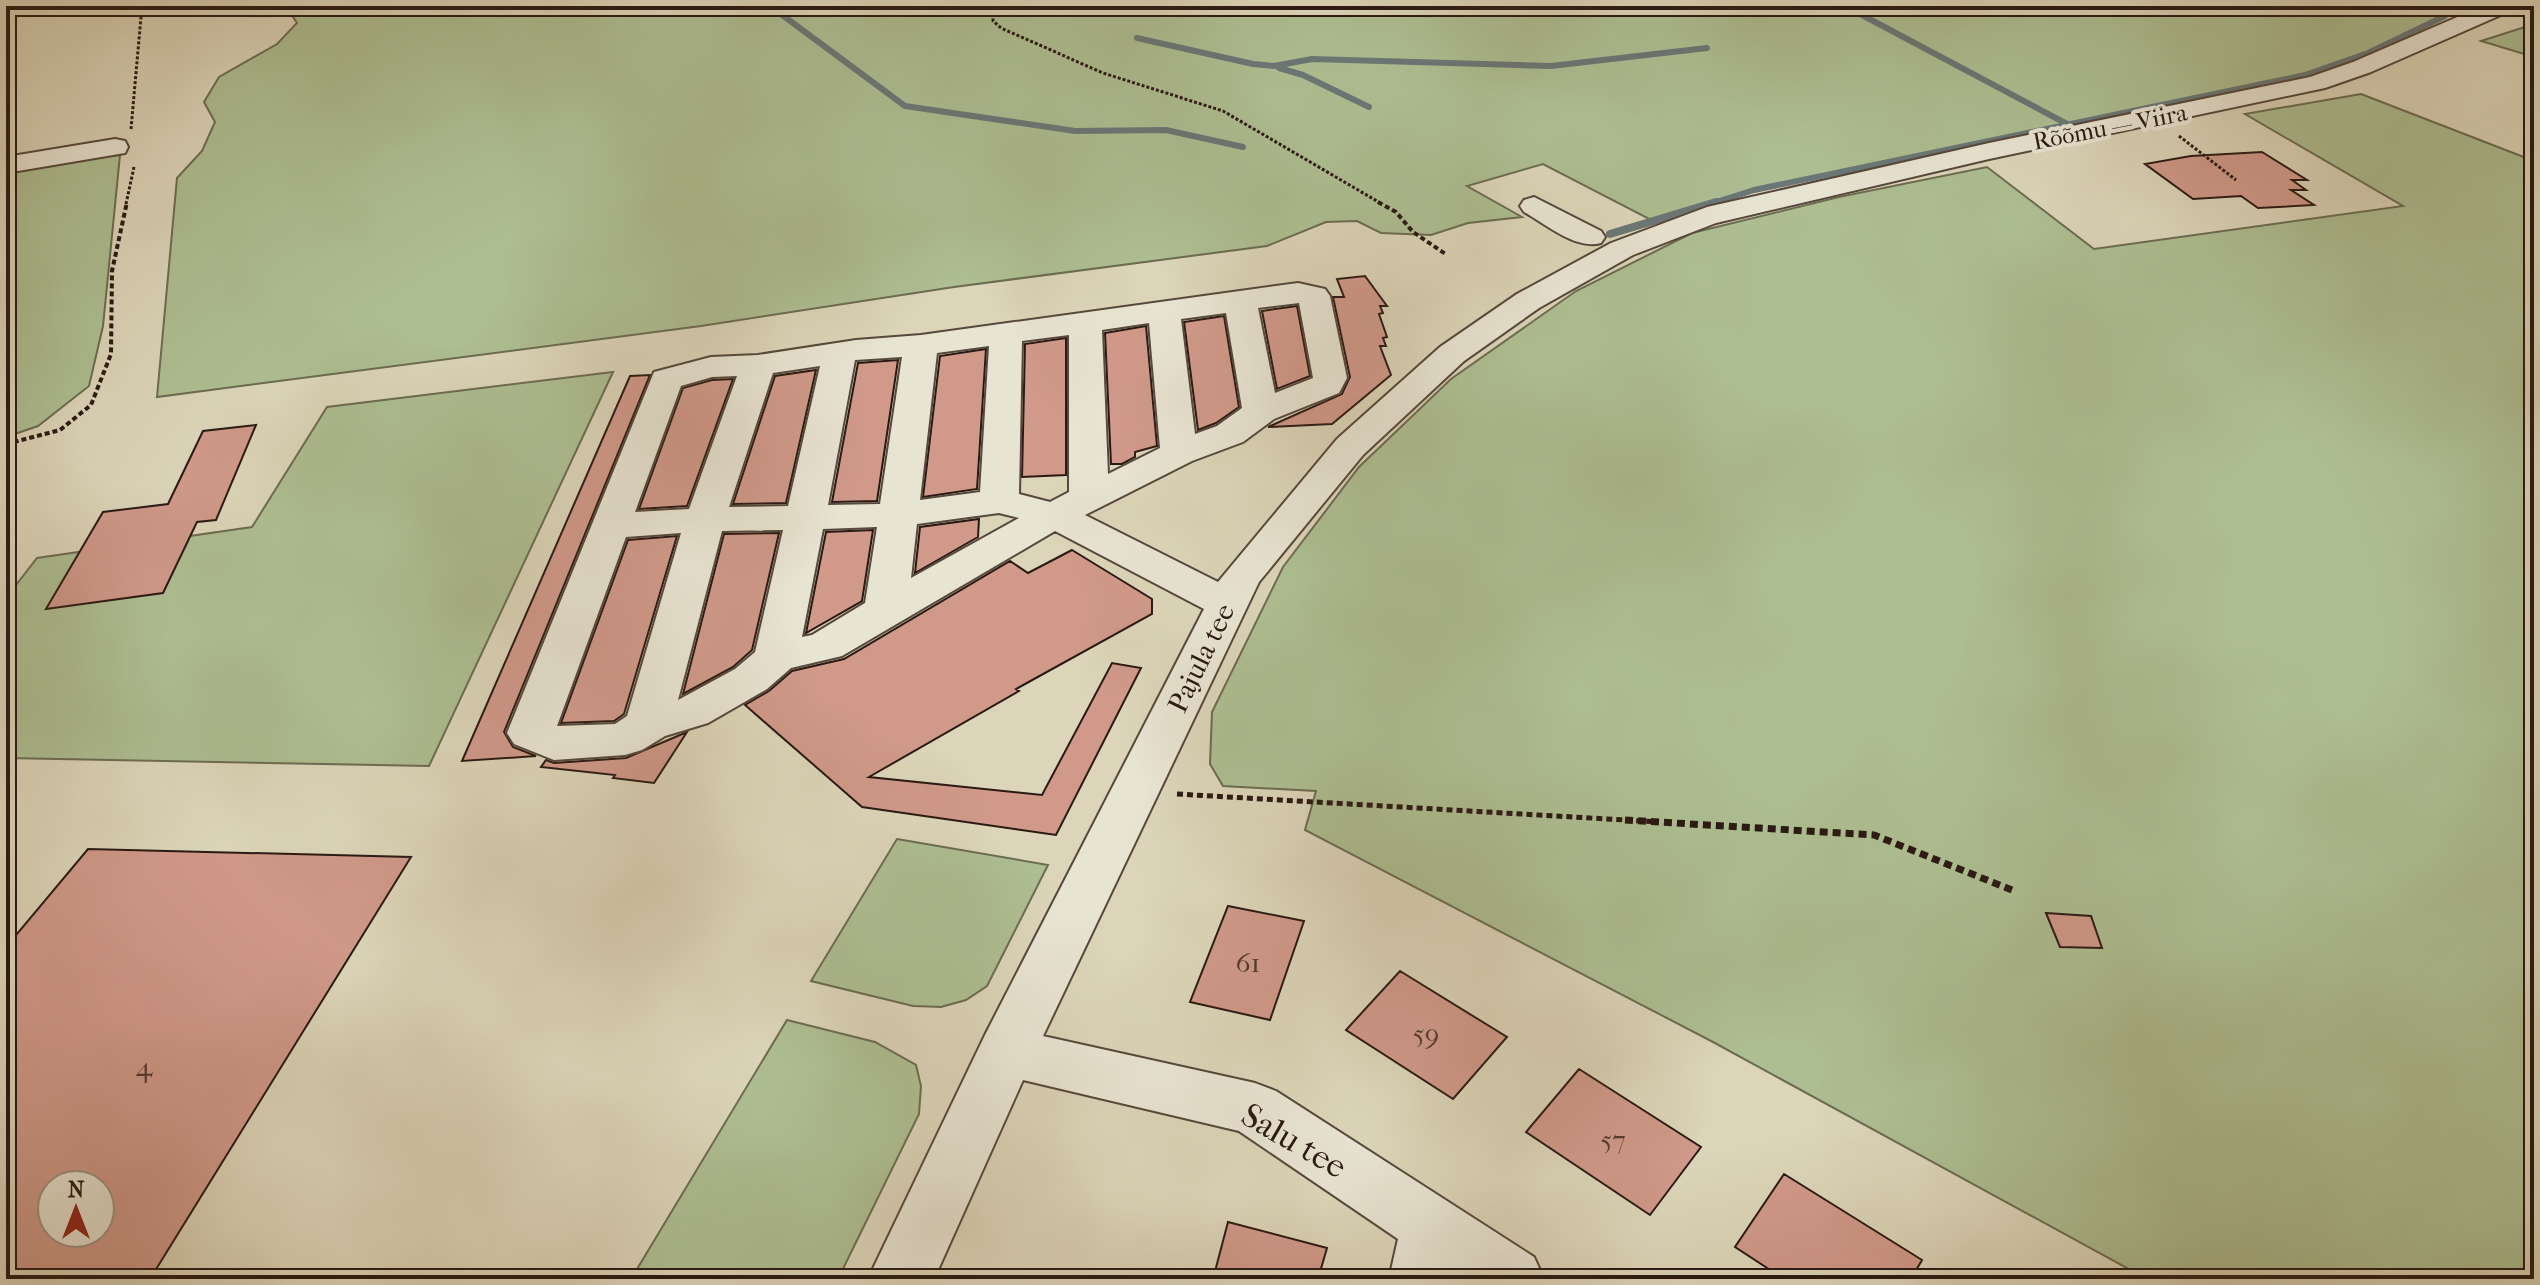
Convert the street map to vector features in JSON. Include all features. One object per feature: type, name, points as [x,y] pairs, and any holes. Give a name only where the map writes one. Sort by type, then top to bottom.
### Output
[{"type":"street","name":"Rõõmu — Viira","points":[[1707,216],[1809,190],[2316,83],[2362,67],[2502,6]]},
{"type":"street","points":[[2437,7],[2478,16]]},
{"type":"street","points":[[6,165],[115,147]]},
{"type":"street","points":[[1534,206],[1590,237]]},
{"type":"street","name":"Pajula tee","points":[[901,1279],[1006,1052],[1240,579],[1350,447],[1452,354],[1528,301],[1622,249],[1707,216]]},
{"type":"street","points":[[1298,293],[1314,296],[1330,378],[1327,386],[1261,411],[1230,434],[1179,453],[1071,506],[826,646],[776,657],[751,679],[692,712],[648,725],[625,739],[554,744],[531,733],[666,379],[711,367],[758,365],[840,352],[921,345],[1240,301],[1298,293]]},
{"type":"street","points":[[1240,301],[1261,411]]},
{"type":"street","points":[[1164,312],[1179,453]]},
{"type":"street","points":[[1071,506],[1085,323]]},
{"type":"street","points":[[999,501],[1006,333]]},
{"type":"street","points":[[886,609],[921,345]]},
{"type":"street","points":[[776,657],[840,352]]},
{"type":"street","points":[[648,725],[705,520],[758,365]]},
{"type":"street","points":[[611,526],[705,520],[900,515],[999,501],[1071,506],[1228,604]]},
{"type":"street","name":"Salu tee","points":[[1006,1052],[1255,1109],[1427,1253],[1511,1279]]},
{"type":"path","points":[[115,147],[131,137],[142,6]]},
{"type":"path","points":[[1000,6],[993,15],[993,21],[1001,28],[1103,73],[1239,119],[1396,212],[1413,232],[1447,255]]},
{"type":"path","points":[[2146,119],[2180,136],[2236,180]]},
{"type":"path","points":[[6,444],[60,430],[91,405],[111,354],[112,271],[137,154],[129,148],[115,147]]},
{"type":"path","points":[[1135,792],[1874,835],[2012,890]]},
{"type":"green space","points":[[253,6],[2402,6],[2445,16],[2368,53],[2305,75],[1754,190],[1653,221],[1543,164],[1467,186],[1522,217],[1468,223],[1431,235],[1381,233],[1357,221],[1326,222],[1267,246],[954,287],[701,326],[157,397],[177,178],[202,151],[215,122],[204,102],[219,77],[277,44],[297,23],[289,11]]},
{"type":"green space","points":[[2534,24],[2534,57],[2481,41]]},
{"type":"green space","points":[[2361,94],[2534,161],[2534,1279],[2147,1279],[1713,1042],[1305,830],[1316,791],[1223,786],[1210,764],[1212,712],[1283,567],[1359,467],[1451,379],[1576,291],[1692,233],[1839,197],[1987,167],[2094,249],[2403,206],[2245,114]]},
{"type":"green space","points":[[120,155],[103,326],[89,386],[38,426],[6,437],[6,169],[89,156]]},
{"type":"green space","points":[[613,372],[429,766],[6,758],[6,598],[37,558],[252,527],[327,407]]},
{"type":"green space","points":[[897,839],[1048,865],[987,986],[966,1000],[941,1007],[913,1006],[811,981]]},
{"type":"green space","points":[[787,1020],[875,1042],[916,1065],[921,1086],[919,1114],[838,1279],[631,1279]]},
{"type":"building","points":[[2262,152],[2307,180],[2292,180],[2306,190],[2291,190],[2314,205],[2258,208],[2241,196],[2193,199],[2145,164],[2191,156]]},
{"type":"building","points":[[1365,276],[1387,306],[1380,306],[1383,313],[1379,314],[1387,337],[1383,338],[1386,346],[1380,346],[1391,375],[1332,424],[1268,427],[1342,394],[1350,377],[1333,297],[1344,297],[1337,279]]},
{"type":"building","points":[[1297,306],[1310,376],[1277,389],[1262,311]]},
{"type":"building","points":[[1224,316],[1239,407],[1216,423],[1198,430],[1184,322]]},
{"type":"building","points":[[1146,326],[1157,446],[1135,452],[1135,457],[1122,464],[1111,464],[1105,333]]},
{"type":"building","points":[[1066,338],[1066,475],[1022,477],[1025,344]]},
{"type":"building","points":[[986,349],[977,489],[923,497],[940,356]]},
{"type":"building","points":[[898,360],[877,501],[832,502],[858,363]]},
{"type":"building","points":[[816,370],[786,503],[733,504],[775,376]]},
{"type":"building","points":[[650,375],[504,732],[513,747],[536,756],[462,761],[630,376]]},
{"type":"building","points":[[733,379],[687,506],[639,509],[683,388],[712,380]]},
{"type":"building","points":[[256,425],[216,520],[197,522],[163,593],[46,609],[103,512],[168,504],[203,431]]},
{"type":"building","points":[[979,519],[978,537],[915,573],[920,527]]},
{"type":"building","points":[[873,530],[862,601],[806,633],[826,532]]},
{"type":"building","points":[[779,533],[752,650],[733,667],[683,694],[724,534]]},
{"type":"building","points":[[677,536],[624,714],[614,721],[561,723],[628,540]]},
{"type":"building","points":[[1072,550],[1152,599],[1152,614],[1016,689],[1019,691],[869,777],[1042,795],[1112,663],[1141,668],[1056,835],[862,807],[745,705],[769,691],[792,671],[844,659],[1010,561],[1028,573]]},
{"type":"building","points":[[687,732],[654,783],[613,778],[615,775],[541,767],[546,760],[554,763],[626,758]]},
{"type":"building","points":[[88,849],[411,857],[150,1279],[6,1279],[6,947]]},
{"type":"building","points":[[1228,906],[1304,921],[1270,1020],[1190,1002]]},
{"type":"building","points":[[2046,913],[2091,916],[2102,948],[2060,947]]},
{"type":"building","points":[[1400,971],[1507,1037],[1453,1099],[1346,1030]]},
{"type":"building","points":[[1579,1069],[1701,1147],[1650,1215],[1526,1132]]},
{"type":"building","points":[[1784,1174],[1922,1260],[1911,1279],[1784,1279],[1735,1247]]},
{"type":"building","points":[[1228,1222],[1327,1248],[1318,1279],[1213,1279]]},
{"type":"waterway","points":[[770,6],[905,106],[1075,131],[1166,130],[1243,147]]},
{"type":"waterway","points":[[1845,6],[2068,124]]},
{"type":"waterway","points":[[2456,8],[2471,6]]},
{"type":"waterway","points":[[2068,124],[2305,75],[2368,53],[2445,16]]},
{"type":"waterway","points":[[1137,38],[1274,66],[1312,59],[1551,66],[1707,48]]},
{"type":"waterway","points":[[1279,68],[1303,75],[1369,107]]},
{"type":"waterway","points":[[1710,204],[1754,190],[2068,124]]},
{"type":"waterway","points":[[1610,234],[1716,202]]}]
